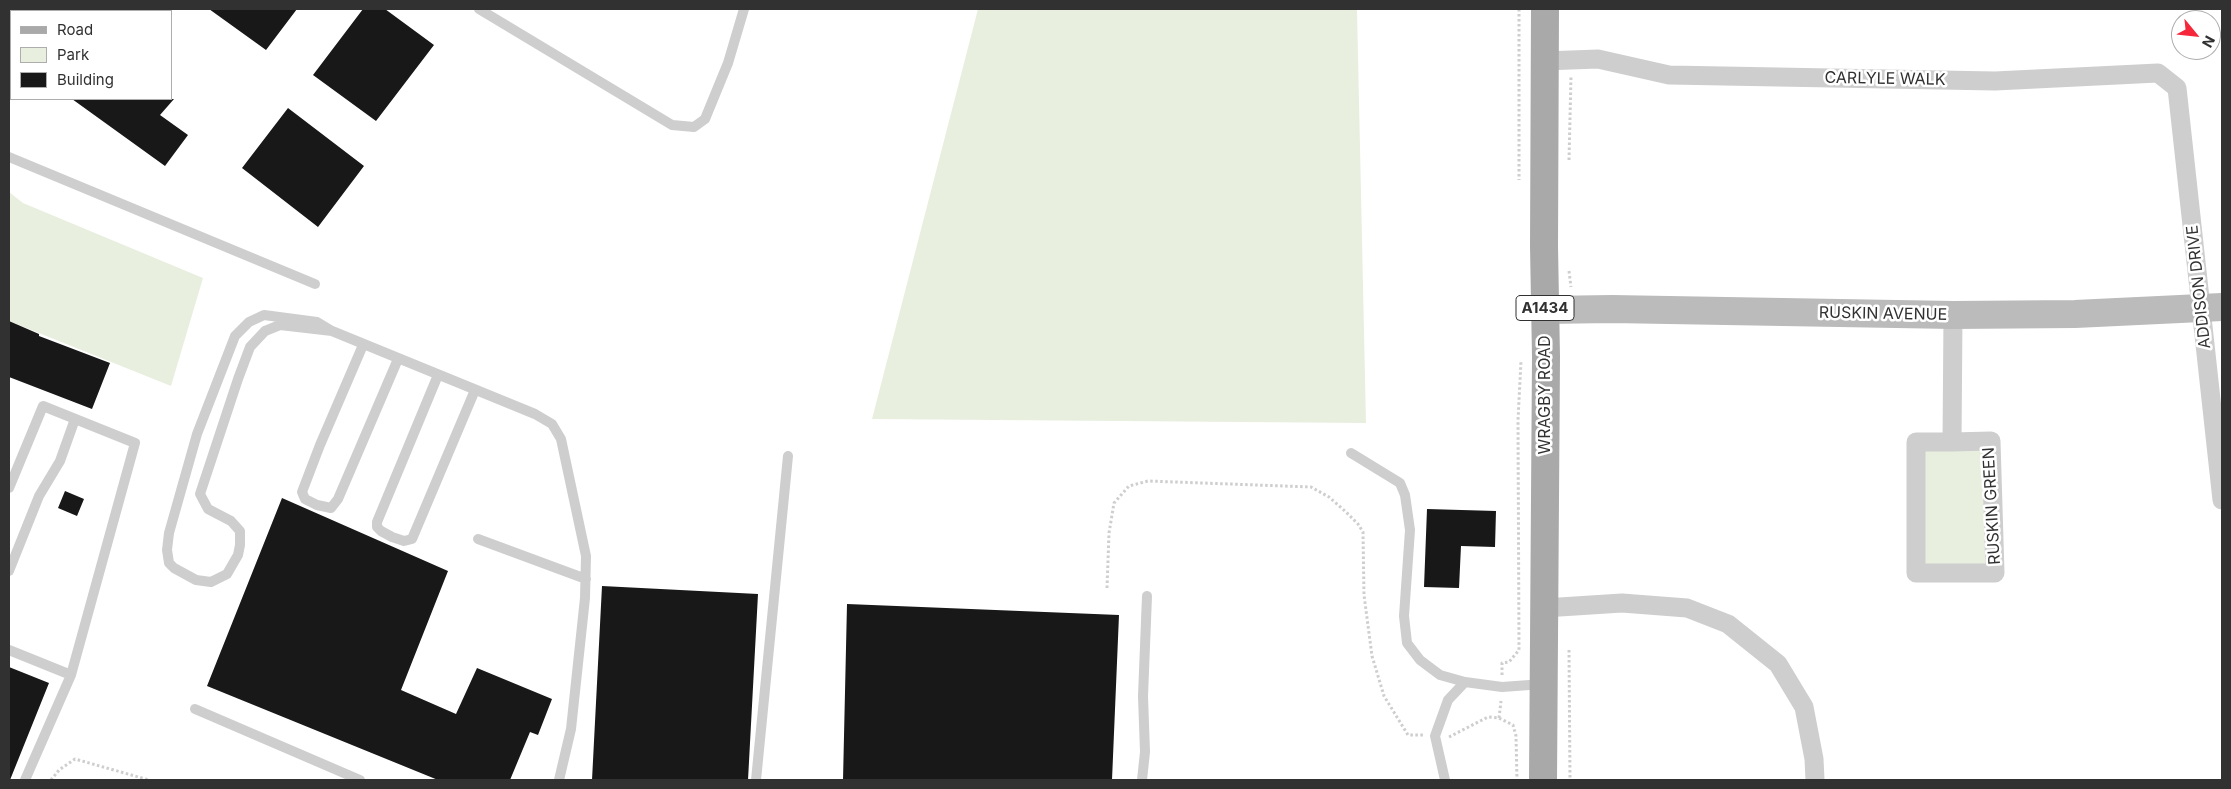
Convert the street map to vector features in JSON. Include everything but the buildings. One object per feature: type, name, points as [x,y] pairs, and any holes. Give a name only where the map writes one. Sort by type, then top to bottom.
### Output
[{"type":"main road","name":"WRAGBY ROAD","points":[[1543,780],[1546,358],[1544,310],[1545,9]]},
{"type":"main road","name":"RUSKIN AVENUE","points":[[1544,310],[1612,309],[1953,315],[2075,314],[2212,307]]},
{"type":"street","name":"CARLYLE WALK","points":[[1544,61],[1598,59],[1669,75],[1995,81],[2158,73],[2177,88],[2182,133]]},
{"type":"street","name":"ADDISON DRIVE","points":[[2182,133],[2212,307],[2222,500]]},
{"type":"street","points":[[1952,442],[1953,315]]},
{"type":"street","name":"RUSKIN GREEN","points":[[1991,441],[1995,573],[1916,573],[1916,442],[1952,442],[1991,441]]},
{"type":"street","points":[[1544,608],[1622,603],[1687,608],[1728,624],[1778,664],[1804,707],[1814,758],[1815,780]]},
{"type":"lane","points":[[479,9],[672,125],[694,127],[705,119],[728,63],[744,9]]},
{"type":"lane","points":[[9,157],[315,284]]},
{"type":"lane","points":[[332,331],[280,325],[265,331],[250,347],[200,494],[208,509],[231,521],[240,531],[238,555],[227,574],[211,582],[196,580],[174,568],[169,563],[167,550],[169,533],[197,434],[235,336],[249,322],[264,315],[317,322],[363,345],[535,414],[552,424],[561,439],[586,556],[586,578],[571,729],[559,780]]},
{"type":"lane","points":[[363,345],[303,488],[302,496],[317,505],[331,508],[338,499],[398,359]]},
{"type":"lane","points":[[438,375],[377,522],[377,527],[381,531],[404,542],[412,539],[476,390]]},
{"type":"lane","points":[[9,488],[43,406],[135,443],[71,675],[25,780]]},
{"type":"lane","points":[[9,571],[39,496],[60,461],[75,419]]},
{"type":"lane","points":[[1351,453],[1400,483],[1405,495],[1410,530],[1404,616],[1407,642],[1420,660],[1440,675],[1465,682],[1502,687],[1543,684]]},
{"type":"lane","points":[[756,780],[788,456]]},
{"type":"lane","points":[[478,539],[586,578]]},
{"type":"lane","points":[[1142,780],[1147,596]]},
{"type":"lane","points":[[9,650],[71,675]]},
{"type":"lane","points":[[1445,780],[1435,736],[1448,700],[1465,682]]},
{"type":"lane","points":[[195,709],[360,780]]},
{"type":"path","points":[[1519,9],[1519,186]]},
{"type":"path","points":[[1569,162],[1571,73]]},
{"type":"path","points":[[1569,269],[1573,296]]},
{"type":"path","points":[[1502,663],[1509,662],[1518,650],[1518,420],[1521,360]]},
{"type":"path","points":[[1107,588],[1108,533],[1114,504],[1129,486],[1148,481],[1311,487],[1329,498],[1358,524],[1363,532],[1364,595],[1372,656],[1384,696],[1408,735],[1452,737],[1488,717],[1499,718],[1513,725],[1516,736],[1517,780]]},
{"type":"path","points":[[1569,642],[1570,780]]},
{"type":"path","points":[[51,780],[59,770],[75,759],[149,780]]},
{"type":"green space","points":[[978,9],[1357,9],[1366,423],[872,419]]},
{"type":"green space","points":[[9,192],[23,203],[203,278],[171,386],[9,321]]},
{"type":"green space","points":[[1991,441],[1995,573],[1916,573],[1916,442]]}]
